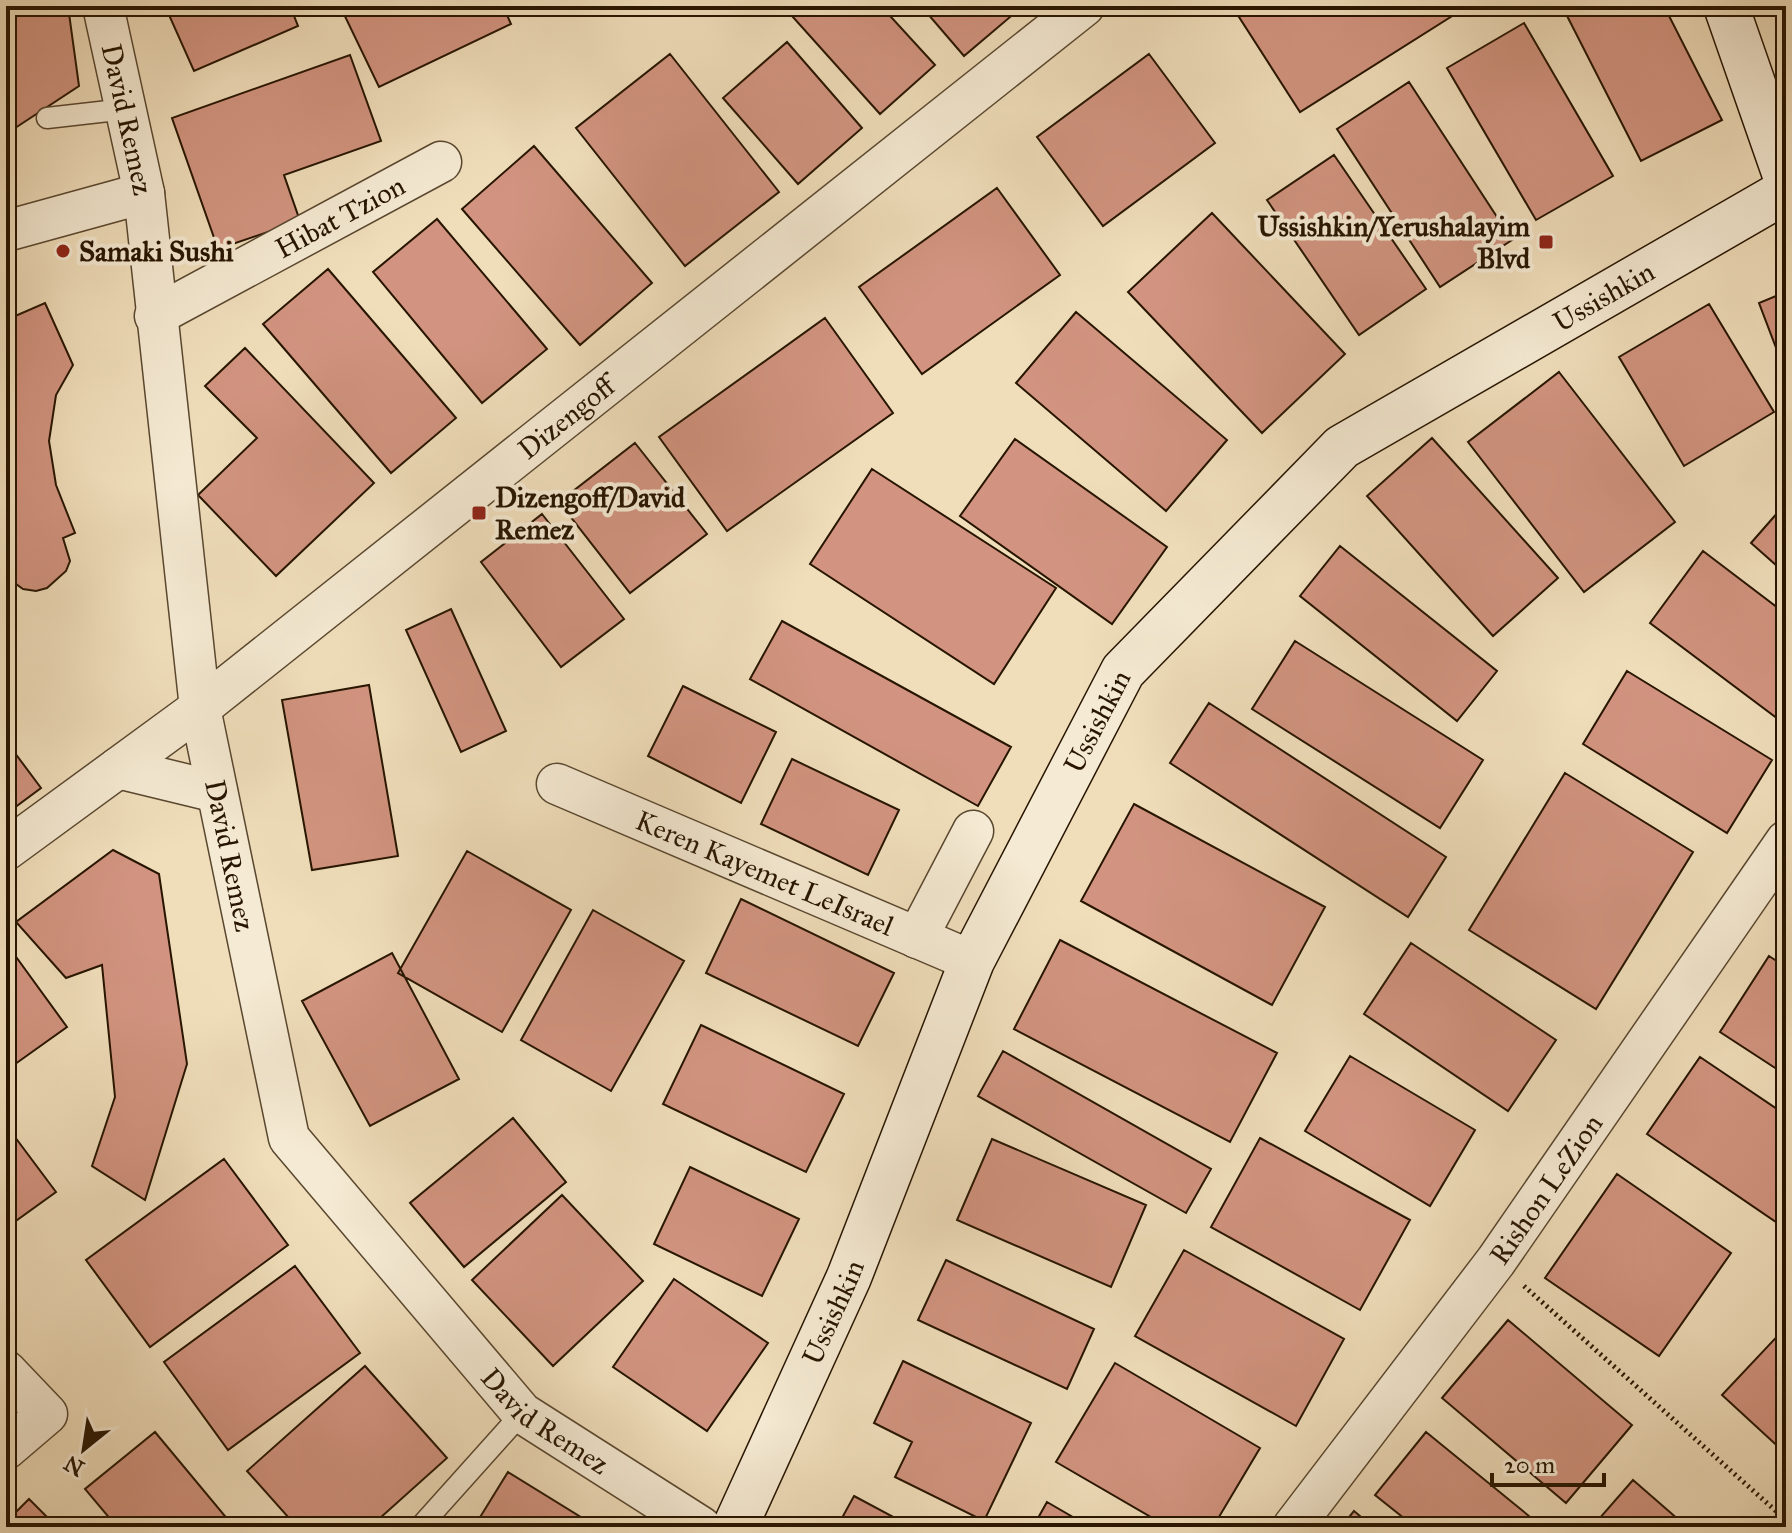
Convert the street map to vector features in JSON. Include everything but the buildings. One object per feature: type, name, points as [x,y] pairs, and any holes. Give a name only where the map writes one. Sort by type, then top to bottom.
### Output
[{"type":"street","name":"David Remez","points":[[103,6],[144,193],[200,708],[289,1138],[522,1413],[701,1527]]},
{"type":"street","name":"Dizengoff","points":[[6,850],[200,708],[1084,6]]},
{"type":"street","points":[[1731,18],[1786,96]]},
{"type":"street","points":[[1731,18],[1786,178]]},
{"type":"street","name":"Hibat Tzion","points":[[155,316],[441,162]]},
{"type":"street","name":"Ussishkin","points":[[735,1527],[849,1277],[972,961],[1123,671],[1342,447],[1786,191]]},
{"type":"street","points":[[6,231],[144,193]]},
{"type":"street","points":[[118,768],[217,792]]},
{"type":"street","name":"Keren Kayemet LeIsrael","points":[[557,784],[972,961]]},
{"type":"street","points":[[917,938],[973,831]]},
{"type":"street","name":"Rishon LeZion","points":[[1293,1527],[1496,1261],[1786,841]]},
{"type":"street","points":[[6,1371],[47,1414],[6,1449]]},
{"type":"lane","points":[[47,118],[126,109]]},
{"type":"lane","points":[[420,1527],[522,1413]]},
{"type":"path","points":[[1496,1261],[1786,1520]]},
{"type":"place","name":"Ussishkin/Yerushalayim Blvd","points":[[1546,242]]},
{"type":"place","name":"Samaki Sushi","points":[[63,251]]},
{"type":"place","name":"Dizengoff/David Remez","points":[[479,513]]}]
